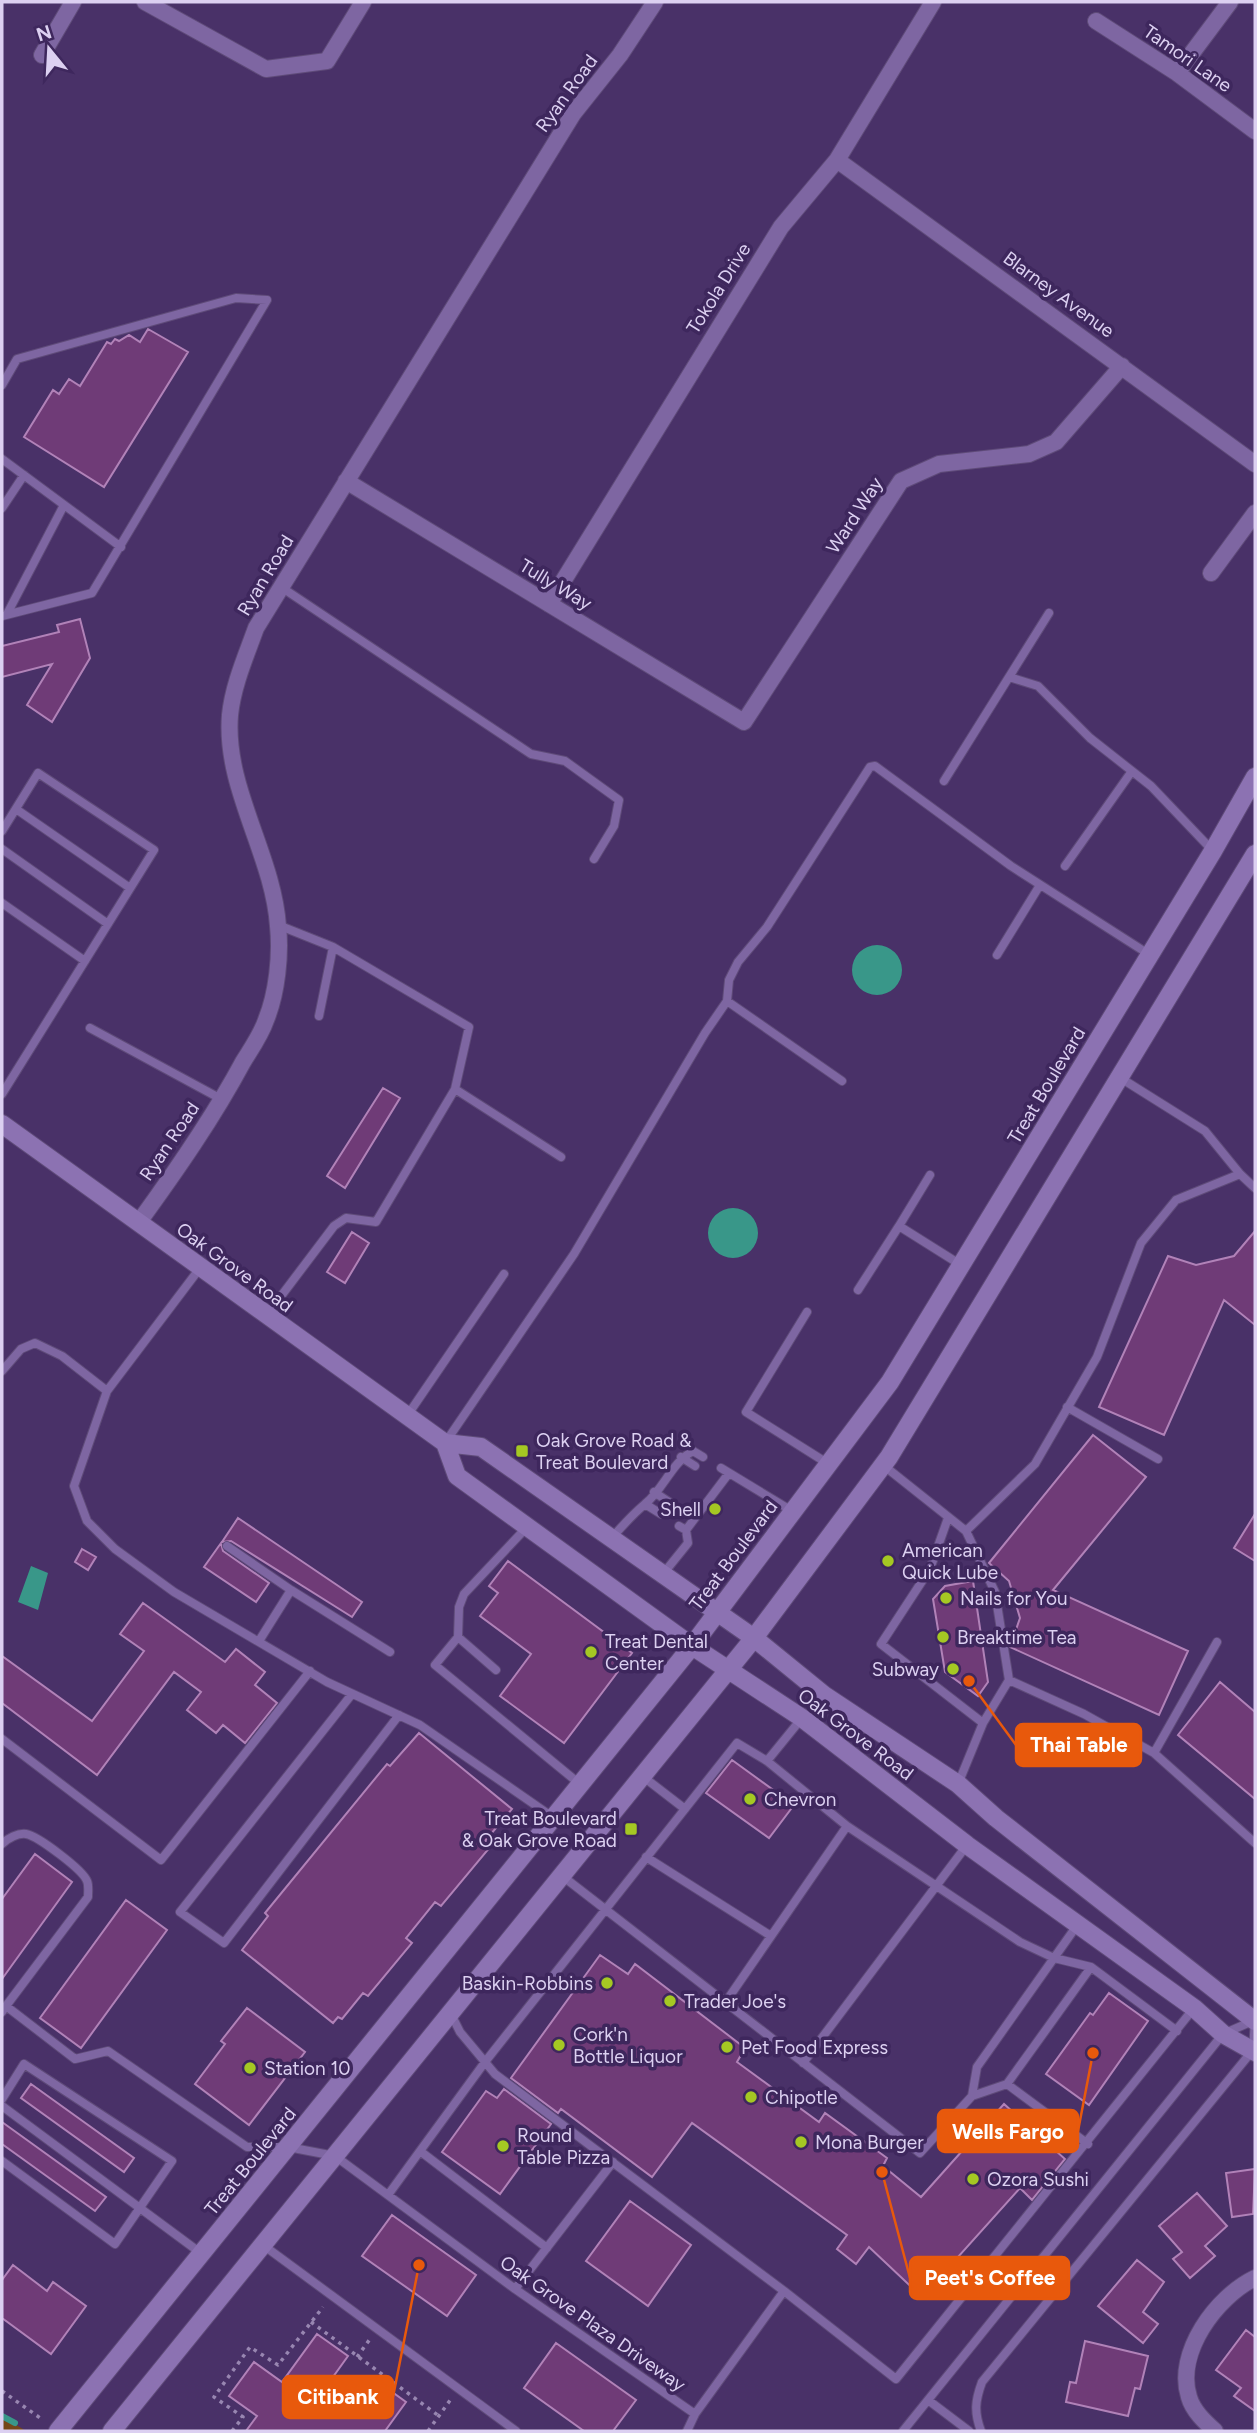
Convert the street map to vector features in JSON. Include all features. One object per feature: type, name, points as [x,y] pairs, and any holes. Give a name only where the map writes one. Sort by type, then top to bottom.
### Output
[{"type":"main road","name":"Treat Boulevard","points":[[60,2429],[692,1646],[890,1382],[1213,851],[1255,777]]},
{"type":"main road","points":[[112,2431],[754,1638],[882,1465],[1255,854]]},
{"type":"main road","name":"Oak Grove Road","points":[[2,1124],[445,1443],[481,1447],[716,1614],[754,1638],[824,1695],[958,1784],[996,1818],[1255,2020]]},
{"type":"main road","name":"Oak Grove Road","points":[[445,1443],[457,1476],[692,1646],[802,1718],[967,1845],[1194,2008],[1223,2034],[1254,2051]]},
{"type":"street","points":[[42,55],[73,2]]},
{"type":"street","points":[[145,2],[265,69],[327,61],[363,2]]},
{"type":"street","name":"Ryan Road","points":[[139,1222],[223,1100],[267,1020],[276,974],[278,925],[272,880],[242,795],[232,751],[230,715],[240,672],[256,628],[573,114],[621,55],[655,2]]},
{"type":"street","name":"Tokola Drive","points":[[549,604],[781,227],[837,160],[933,2]]},
{"type":"street","points":[[1177,73],[1230,2]]},
{"type":"street","name":"Tamori Lane","points":[[1096,21],[1177,73],[1255,131]]},
{"type":"street","name":"Blarney Avenue","points":[[837,160],[1255,464]]},
{"type":"street","name":"Ward Way","points":[[744,722],[901,481],[939,464],[1028,454],[1056,442],[1122,366]]},
{"type":"street","name":"Tully Way","points":[[346,481],[744,722]]},
{"type":"street","points":[[1211,573],[1255,513]]},
{"type":"street","points":[[1215,2431],[1201,2418],[1189,2400],[1185,2378],[1189,2356],[1209,2319],[1228,2297],[1255,2278]]},
{"type":"lane","points":[[2,385],[17,359],[236,298],[267,300],[92,593],[5,615]]},
{"type":"lane","points":[[2,459],[121,547]]},
{"type":"lane","points":[[2,508],[24,475]]},
{"type":"lane","points":[[5,615],[64,505]]},
{"type":"lane","points":[[281,587],[531,754],[565,761],[619,800],[614,826],[594,859]]},
{"type":"lane","points":[[944,781],[1049,612]]},
{"type":"lane","points":[[1009,677],[1038,686],[1090,738],[1152,786],[1213,851]]},
{"type":"lane","points":[[445,1443],[574,1254],[705,1033],[727,1001],[729,980],[738,962],[767,927],[870,767],[875,766],[1040,885],[1150,955]]},
{"type":"lane","points":[[1065,866],[1132,771]]},
{"type":"lane","points":[[2,831],[38,773],[154,850],[2,1094]]},
{"type":"lane","points":[[16,809],[130,888]]},
{"type":"lane","points":[[2,849],[108,924]]},
{"type":"lane","points":[[997,955],[1040,885]]},
{"type":"lane","points":[[2,903],[85,961]]},
{"type":"lane","points":[[266,1315],[334,1226],[346,1218],[376,1222],[455,1089],[469,1027],[333,947],[278,925]]},
{"type":"lane","points":[[319,1016],[333,947]]},
{"type":"lane","points":[[727,1001],[842,1081]]},
{"type":"lane","points":[[90,1028],[223,1100]]},
{"type":"lane","points":[[1119,1077],[1205,1131],[1255,1188]]},
{"type":"lane","points":[[455,1089],[561,1157]]},
{"type":"lane","points":[[966,1531],[1035,1464],[1097,1357],[1142,1243],[1176,1200],[1240,1174]]},
{"type":"lane","points":[[858,1290],[930,1175]]},
{"type":"lane","points":[[899,1226],[961,1265]]},
{"type":"lane","points":[[200,1268],[107,1391],[74,1486],[87,1521],[115,1549],[174,1592],[310,1671],[420,1725],[554,1818]]},
{"type":"lane","points":[[407,1416],[504,1273]]},
{"type":"lane","points":[[807,1312],[746,1412],[827,1464]]},
{"type":"lane","points":[[2,1371],[21,1349],[35,1343],[62,1356],[107,1391]]},
{"type":"lane","points":[[1068,1407],[1158,1459]]},
{"type":"lane","points":[[611,1539],[636,1508],[645,1504],[681,1457],[693,1451],[703,1457]]},
{"type":"lane","points":[[681,1457],[695,1466]]},
{"type":"lane","points":[[882,1465],[966,1531],[995,1592],[1009,1680],[984,1723],[958,1784]]},
{"type":"lane","points":[[662,1575],[688,1543],[682,1528],[725,1470],[792,1511]]},
{"type":"lane","points":[[654,1492],[669,1502]]},
{"type":"lane","points":[[645,1504],[660,1514]]},
{"type":"lane","points":[[948,1518],[930,1569],[881,1644],[984,1723]]},
{"type":"lane","points":[[527,1527],[464,1594],[459,1607],[458,1637],[435,1665],[581,1785]]},
{"type":"lane","points":[[227,1546],[390,1652]]},
{"type":"lane","points":[[259,1641],[291,1590]]},
{"type":"lane","points":[[458,1637],[496,1670]]},
{"type":"lane","points":[[1154,1753],[1217,1642]]},
{"type":"lane","points":[[2,1739],[161,1860],[310,1671]]},
{"type":"lane","points":[[1009,1680],[1084,1714],[1154,1753],[1255,1843]]},
{"type":"lane","points":[[352,1693],[180,1912],[224,1943],[399,1715]]},
{"type":"lane","points":[[767,1761],[802,1718]]},
{"type":"lane","points":[[388,2195],[485,2062],[737,1743],[767,1761],[847,1826],[1020,1942],[1054,1958],[1091,1967],[1177,2031]]},
{"type":"lane","points":[[641,1775],[685,1809]]},
{"type":"lane","points":[[726,2003],[847,1826]]},
{"type":"lane","points":[[2,1844],[13,1836],[25,1833],[39,1839],[83,1874],[88,1882],[89,1897],[4,2009],[75,2059],[108,2050],[247,2147],[288,2147],[335,2156]]},
{"type":"lane","points":[[803,2063],[967,1845]]},
{"type":"lane","points":[[646,1857],[771,1936]]},
{"type":"lane","points":[[561,1875],[920,2153],[972,2096],[1007,2084],[1091,1967]]},
{"type":"lane","points":[[972,2096],[977,2067],[1077,1924]]},
{"type":"lane","points":[[451,2012],[460,2032],[495,2074],[784,2291],[896,2379],[1088,2144],[1194,2008]]},
{"type":"lane","points":[[903,2431],[1223,2034],[1255,2020],[1254,2051],[982,2382],[975,2402],[975,2415],[981,2431]]},
{"type":"lane","points":[[2,2099],[24,2064],[172,2161],[115,2244],[2,2161]]},
{"type":"lane","points":[[1007,2084],[1088,2144]]},
{"type":"lane","points":[[2,2106],[202,2253]]},
{"type":"lane","points":[[420,2151],[547,2248]]},
{"type":"lane","name":"Oak Grove Plaza Driveway","points":[[335,2156],[516,2289],[695,2414],[784,2291]]},
{"type":"lane","points":[[516,2289],[613,2162]]},
{"type":"lane","points":[[263,2245],[516,2431]]},
{"type":"lane","points":[[928,2400],[969,2431]]},
{"type":"lane","points":[[687,2431],[695,2414]]},
{"type":"path","points":[[232,2431],[243,2417],[214,2397],[250,2347],[278,2365],[331,2297]]},
{"type":"path","points":[[311,2322],[439,2416]]},
{"type":"path","points":[[358,2357],[376,2330]]},
{"type":"path","points":[[428,2431],[458,2390]]},
{"type":"path","points":[[2,2391],[43,2421],[60,2429]]},
{"type":"shaded area","points":[[877,945],[895,952],[902,970],[895,988],[877,995],[859,988],[852,970],[859,952]]},
{"type":"shaded area","points":[[733,1208],[751,1215],[758,1233],[751,1251],[733,1258],[715,1251],[708,1233],[715,1215]]},
{"type":"shaded area","points":[[31,1566],[48,1573],[38,1610],[18,1602]]},
{"type":"shaded area","points":[[2,2416],[26,2431],[2,2431]]},
{"type":"building","points":[[148,329],[188,352],[104,487],[24,437],[53,390],[59,394],[69,379],[80,386],[107,342],[111,344],[115,339],[119,341],[129,335],[140,342]]},
{"type":"building","points":[[80,619],[90,658],[52,722],[27,705],[52,664],[2,677],[2,646],[59,632],[57,625]]},
{"type":"building","points":[[383,1088],[400,1098],[345,1188],[327,1176]]},
{"type":"building","points":[[1255,1231],[1255,1325],[1224,1300],[1164,1435],[1099,1407],[1168,1256],[1196,1265],[1234,1256]]},
{"type":"building","points":[[352,1232],[369,1243],[345,1283],[327,1272]]},
{"type":"building","points":[[1093,1435],[1146,1477],[1053,1590],[1188,1651],[1159,1715],[1010,1647],[1020,1618],[1009,1581],[989,1563]]},
{"type":"building","points":[[1255,1514],[1255,1561],[1234,1548]]},
{"type":"building","points":[[238,1518],[362,1602],[352,1617],[231,1541],[222,1542]]},
{"type":"building","points":[[221,1543],[223,1551],[269,1583],[256,1602],[204,1567]]},
{"type":"building","points":[[82,1549],[96,1557],[88,1570],[75,1562]]},
{"type":"building","name":"Treat Dental Center","points":[[508,1561],[632,1653],[564,1743],[500,1696],[531,1654],[480,1616],[498,1593],[489,1586]]},
{"type":"building","points":[[973,1581],[988,1682],[978,1696],[945,1672],[933,1599],[945,1586]]},
{"type":"building","points":[[143,1603],[225,1662],[236,1649],[265,1672],[255,1685],[277,1703],[245,1743],[223,1725],[216,1733],[187,1710],[201,1692],[174,1672],[97,1775],[2,1703],[2,1656],[92,1721],[144,1651],[120,1634]]},
{"type":"building","points":[[1220,1682],[1255,1712],[1255,1799],[1178,1735]]},
{"type":"building","points":[[419,1733],[512,1809],[485,1841],[491,1846],[441,1906],[435,1902],[406,1938],[412,1943],[368,1996],[363,1993],[342,2019],[338,2017],[333,2023],[242,1950],[268,1916],[265,1913],[387,1764],[390,1766]]},
{"type":"building","name":"Chevron","points":[[732,1760],[794,1805],[769,1838],[706,1793]]},
{"type":"building","points":[[35,1854],[72,1882],[2,1979],[2,1899]]},
{"type":"building","points":[[126,1900],[167,1930],[81,2048],[40,2018]]},
{"type":"building","points":[[600,1955],[628,1974],[635,1964],[745,2048],[737,2062],[819,2122],[825,2113],[887,2158],[883,2166],[921,2197],[1004,2104],[1065,2159],[1032,2200],[1020,2188],[922,2297],[869,2247],[856,2264],[837,2249],[847,2235],[692,2123],[652,2177],[561,2109],[558,2113],[511,2078]]},
{"type":"building","points":[[1109,1993],[1148,2021],[1089,2105],[1046,2074],[1090,2013],[1093,2015]]},
{"type":"building","name":"Station 10","points":[[247,2008],[305,2052],[249,2125],[195,2084],[225,2044],[221,2041]]},
{"type":"building","points":[[31,2084],[134,2158],[124,2172],[21,2098]]},
{"type":"building","points":[[504,2089],[551,2124],[500,2194],[442,2152],[486,2091],[497,2098]]},
{"type":"building","points":[[2,2122],[106,2197],[95,2211],[2,2144]]},
{"type":"building","points":[[1255,2169],[1253,2214],[1232,2217],[1226,2173]]},
{"type":"building","points":[[1197,2193],[1227,2226],[1205,2246],[1215,2256],[1190,2278],[1173,2259],[1182,2252],[1159,2226]]},
{"type":"building","points":[[630,2201],[691,2245],[648,2306],[586,2261]]},
{"type":"building","points":[[392,2215],[476,2275],[447,2316],[362,2256]]},
{"type":"building","points":[[1137,2260],[1164,2282],[1143,2312],[1158,2324],[1143,2343],[1098,2306]]},
{"type":"building","points":[[13,2265],[47,2291],[53,2282],[86,2306],[51,2354],[2,2318],[2,2280]]},
{"type":"building","points":[[1246,2330],[1255,2337],[1255,2411],[1234,2396],[1241,2388],[1216,2370]]},
{"type":"building","points":[[317,2334],[348,2356],[333,2377],[361,2397],[374,2379],[406,2402],[385,2431],[246,2431],[257,2416],[229,2396],[254,2362],[282,2382]]},
{"type":"building","points":[[1085,2341],[1148,2356],[1140,2389],[1135,2388],[1128,2416],[1066,2402],[1070,2382],[1076,2383]]},
{"type":"building","points":[[556,2343],[636,2400],[613,2431],[584,2431],[524,2388]]},
{"type":"waterway","points":[[2,2416],[15,2423]]},
{"type":"place","name":"Oak Grove Road & Treat Boulevard","points":[[522,1451]]},
{"type":"place","name":"Shell","points":[[715,1509]]},
{"type":"place","name":"American Quick Lube","points":[[888,1561]]},
{"type":"place","name":"Nails for You","points":[[946,1598]]},
{"type":"place","name":"Breaktime Tea","points":[[943,1637]]},
{"type":"place","name":"Treat Dental Center","points":[[591,1652]]},
{"type":"place","name":"Subway","points":[[953,1669]]},
{"type":"place","name":"Thai Table","points":[[969,1681]]},
{"type":"place","name":"Chevron","points":[[750,1799]]},
{"type":"place","name":"Treat Boulevard & Oak Grove Road","points":[[631,1829]]},
{"type":"place","name":"Baskin-Robbins","points":[[607,1983]]},
{"type":"place","name":"Trader Joe's","points":[[670,2001]]},
{"type":"place","name":"Cork'n Bottle Liquor","points":[[559,2045]]},
{"type":"place","name":"Pet Food Express","points":[[727,2047]]},
{"type":"place","name":"Wells Fargo","points":[[1093,2053]]},
{"type":"place","name":"Station 10","points":[[250,2068]]},
{"type":"place","name":"Chipotle","points":[[751,2097]]},
{"type":"place","name":"Mona Burger","points":[[801,2142]]},
{"type":"place","name":"Round Table Pizza","points":[[503,2146]]},
{"type":"place","name":"Peet's Coffee","points":[[882,2172]]},
{"type":"place","name":"Ozora Sushi","points":[[973,2179]]},
{"type":"place","name":"Citibank","points":[[419,2265]]}]
